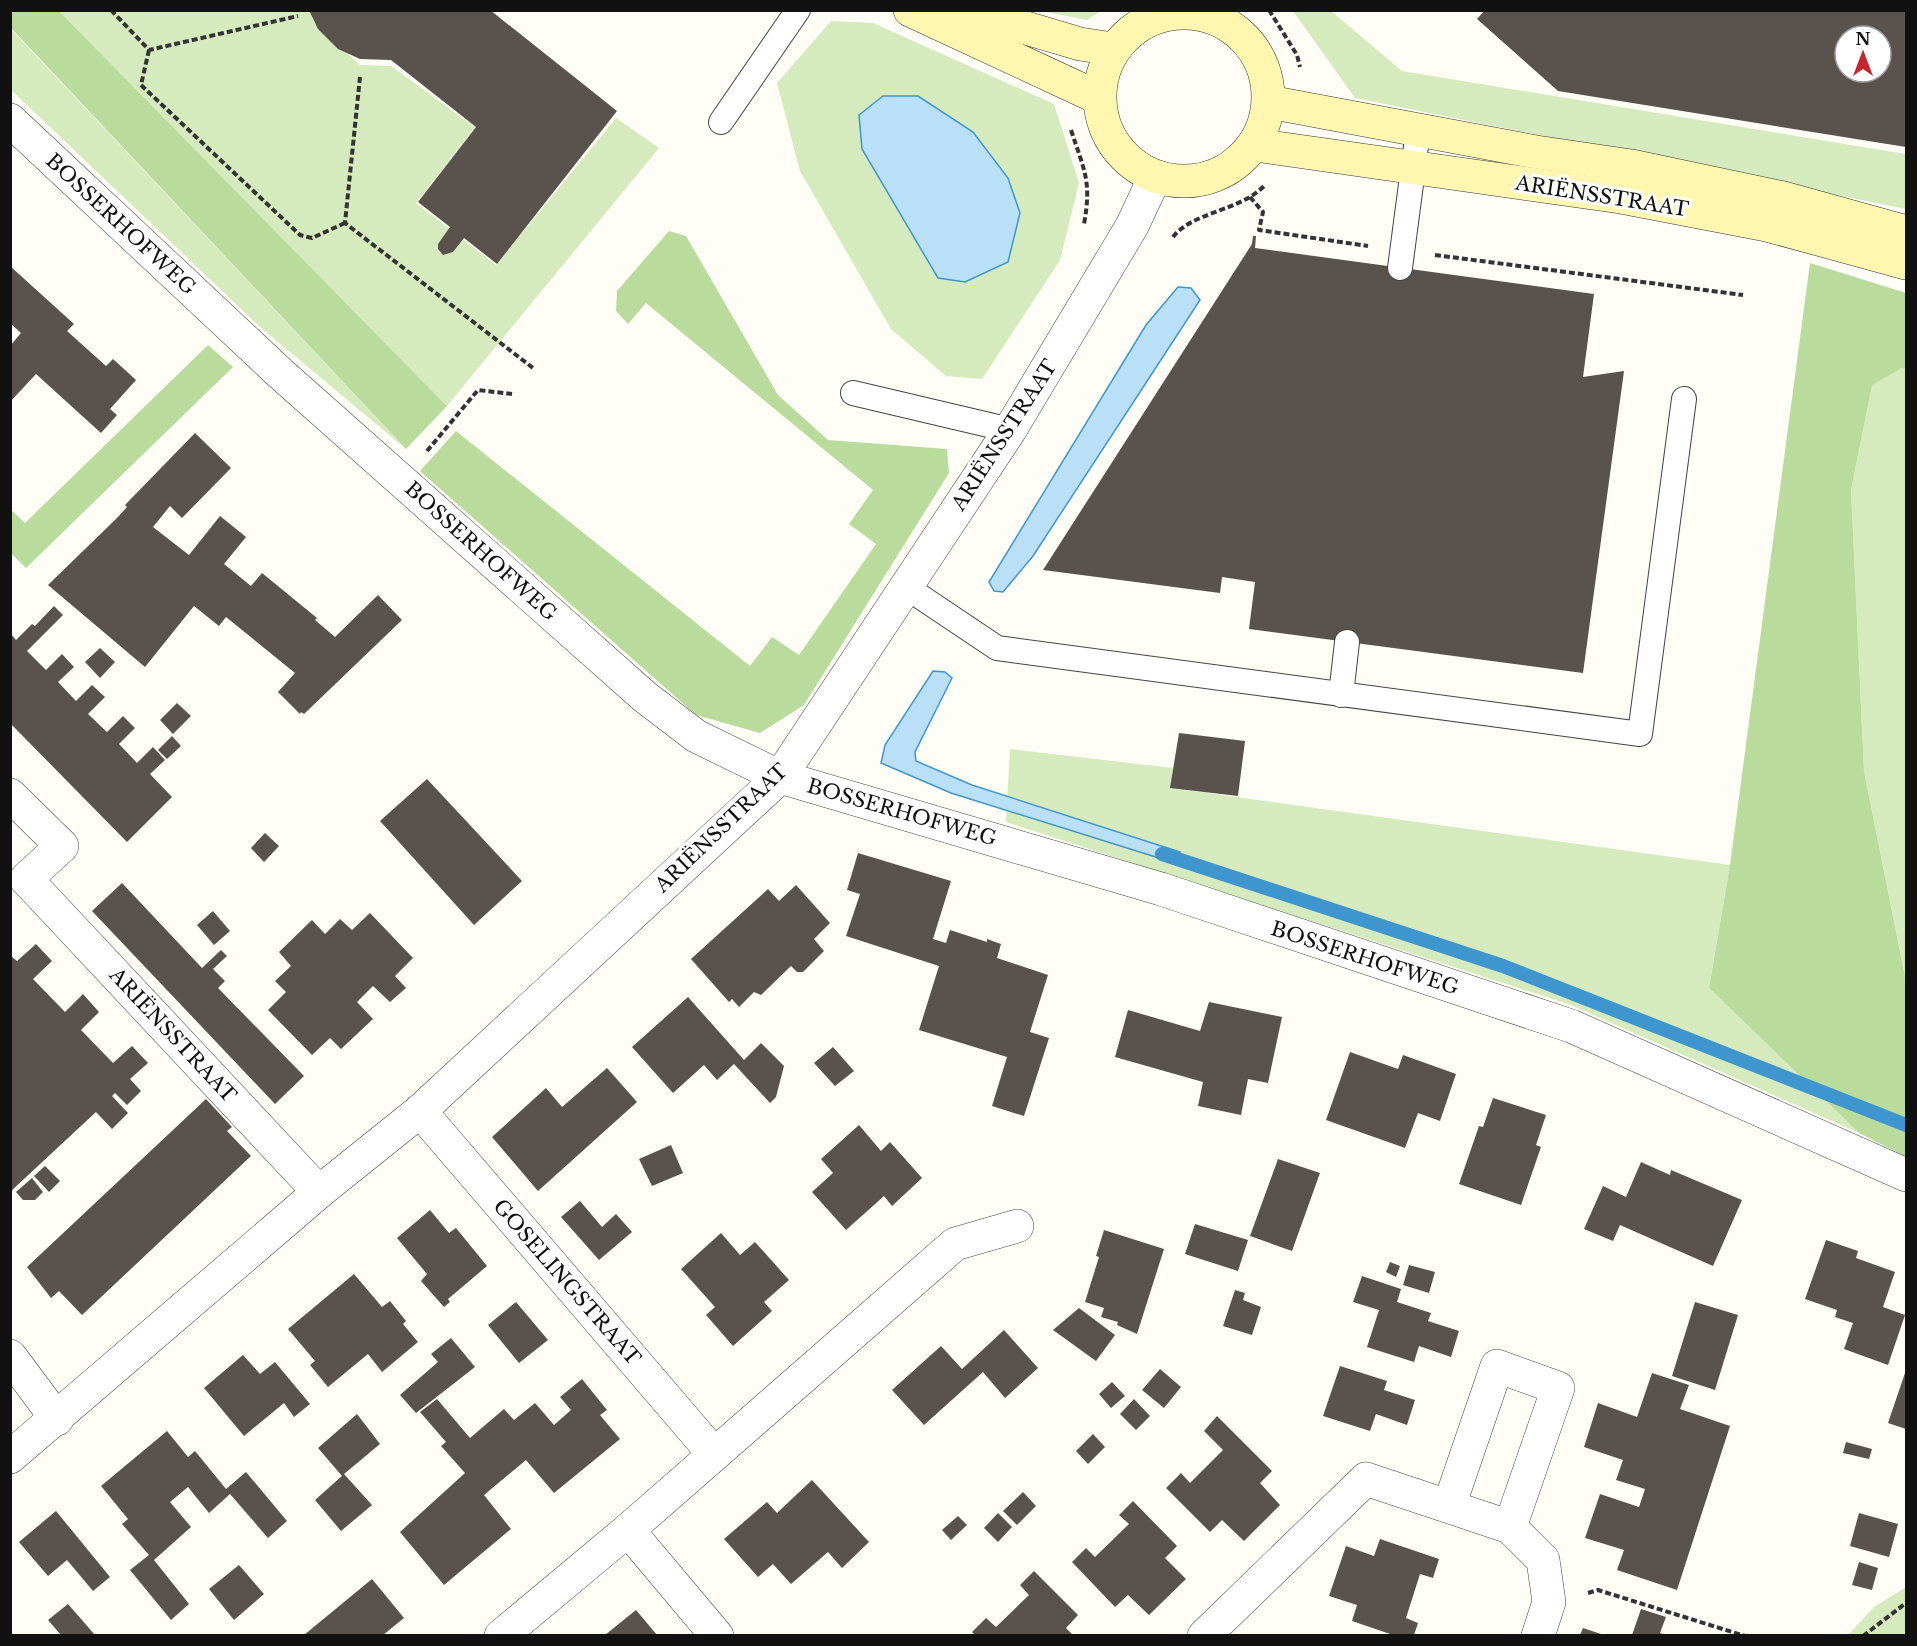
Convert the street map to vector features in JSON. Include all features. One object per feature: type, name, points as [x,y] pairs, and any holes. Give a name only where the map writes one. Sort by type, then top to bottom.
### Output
[{"type":"main road","points":[[910,10],[963,37],[1069,82],[1099,98]]},
{"type":"main road","points":[[966,10],[1080,44],[1113,49]]},
{"type":"main road","points":[[1203,12],[1225,23],[1244,37],[1258,56],[1267,79],[1269,102],[1265,124],[1255,145],[1240,162],[1221,174],[1200,181],[1178,182],[1155,177],[1133,165],[1114,147],[1103,123],[1099,98],[1102,73],[1113,49],[1131,31],[1153,19],[1178,13],[1203,12]]},
{"type":"main road","name":"ARIËNSSTRAAT","points":[[1269,102],[1418,131],[1675,175],[1783,198],[1906,232]]},
{"type":"main road","name":"ARIËNSSTRAAT","points":[[1255,145],[1621,197],[1756,223],[1906,263]]},
{"type":"street","name":"BOSSERHOFWEG","points":[[11,121],[280,373],[645,697],[696,736],[780,777],[1161,889],[1571,1026],[1906,1175]]},
{"type":"street","name":"ARIËNSSTRAAT","points":[[10,1457],[319,1192],[420,1111],[780,777],[1010,430],[1132,226],[1155,177]]},
{"type":"street","name":"ARIËNSSTRAAT","points":[[10,795],[62,846],[27,879],[319,1192]]},
{"type":"street","name":"GOSELINGSTRAAT","points":[[420,1111],[714,1454]]},
{"type":"street","points":[[501,1635],[628,1530],[955,1244],[1017,1226]]},
{"type":"street","points":[[10,1356],[57,1419]]},
{"type":"street","points":[[1449,1506],[1497,1366],[1558,1388],[1510,1527]]},
{"type":"street","points":[[1204,1635],[1366,1479],[1510,1527],[1543,1560],[1549,1602],[1538,1635]]},
{"type":"street","points":[[628,1530],[717,1635]]},
{"type":"lane","points":[[721,122],[798,10]]},
{"type":"lane","points":[[1401,259],[1418,131]]},
{"type":"lane","points":[[853,393],[1010,430]]},
{"type":"lane","points":[[906,587],[997,648],[1640,734],[1684,399]]},
{"type":"lane","points":[[1341,694],[1347,642]]},
{"type":"path","points":[[111,10],[149,50]]},
{"type":"path","points":[[1269,10],[1297,55],[1305,83],[1303,110]]},
{"type":"path","points":[[149,50],[298,16]]},
{"type":"path","points":[[149,50],[141,85],[300,235],[312,238],[345,223]]},
{"type":"path","points":[[345,223],[360,77]]},
{"type":"path","points":[[1069,82],[1069,123],[1088,174],[1088,204],[1084,225]]},
{"type":"path","points":[[1167,245],[1181,227],[1227,209],[1259,191],[1282,167],[1293,150]]},
{"type":"path","points":[[1250,197],[1263,212],[1259,230],[1401,259],[1743,295]]},
{"type":"path","points":[[345,223],[533,368]]},
{"type":"path","points":[[402,481],[478,390],[512,394]]},
{"type":"path","points":[[1549,1602],[1598,1590],[1745,1635]]},
{"type":"path","points":[[1863,1635],[1906,1604]]},
{"type":"green space","points":[[11,10],[59,11],[447,406],[406,449],[11,28]]},
{"type":"green space","points":[[59,11],[311,11],[314,22],[360,65],[391,66],[475,127],[416,203],[496,265],[616,118],[659,148],[447,406]]},
{"type":"green space","points":[[1041,11],[1101,11],[1087,20]]},
{"type":"green space","points":[[1293,11],[1331,11],[1402,71],[1906,154],[1906,209],[1355,98]]},
{"type":"green space","points":[[831,21],[873,23],[1054,104],[1079,183],[1060,260],[982,379],[946,376],[891,329],[800,171],[777,83]]},
{"type":"green space","points":[[10,28],[406,449],[259,326],[11,90]]},
{"type":"green space","points":[[669,231],[686,236],[778,395],[828,440],[947,449],[949,473],[804,705],[760,733],[696,715],[420,471],[456,431],[750,666],[772,637],[799,655],[876,544],[849,524],[873,490],[646,303],[628,324],[616,311],[617,291]]},
{"type":"green space","points":[[1810,263],[1906,293],[1906,369],[1902,368],[1872,385],[1851,490],[1864,771],[1906,982],[1906,1157],[1859,1133],[1709,988],[1730,865]]},
{"type":"green space","points":[[208,345],[233,367],[26,568],[11,553],[11,510],[25,523]]},
{"type":"green space","points":[[1902,368],[1906,369],[1906,982],[1864,771],[1851,490],[1872,384]]},
{"type":"green space","points":[[1010,749],[1173,768],[1171,788],[1730,865],[1709,988],[1859,1133],[1571,1005],[1006,822]]},
{"type":"green space","points":[[1906,1587],[1906,1635],[1848,1635],[1874,1607]]},
{"type":"water","points":[[883,96],[918,96],[973,132],[1008,178],[1020,213],[1008,262],[965,282],[938,278],[862,149],[859,115]]},
{"type":"water","points":[[1178,287],[1191,288],[1200,300],[1033,556],[1003,592],[994,591],[989,582],[1146,325]]},
{"type":"water","points":[[933,671],[945,672],[952,678],[915,752],[916,761],[972,785],[1180,852],[1175,863],[951,793],[881,763],[885,745]]},
{"type":"building","points":[[309,10],[490,10],[617,111],[497,264],[464,238],[453,252],[443,255],[438,249],[438,244],[450,227],[418,202],[476,127],[391,60],[360,59],[338,49],[318,29]]},
{"type":"building","points":[[1485,10],[1906,10],[1906,147],[1558,91],[1477,19]]},
{"type":"building","points":[[1253,236],[1256,236],[1255,248],[1594,294],[1583,377],[1624,371],[1583,673],[1249,629],[1255,582],[1222,577],[1220,593],[1043,570],[1252,244]]},
{"type":"building","points":[[10,266],[74,324],[67,331],[106,366],[113,359],[136,380],[110,409],[117,415],[101,433],[36,374],[10,402],[10,346],[21,333],[10,323]]},
{"type":"building","points":[[195,433],[231,468],[182,518],[170,506],[153,527],[189,555],[220,516],[246,537],[224,564],[251,586],[262,573],[317,618],[315,620],[335,637],[378,595],[402,620],[304,714],[301,712],[300,714],[278,692],[295,673],[226,617],[219,626],[194,606],[145,667],[48,585],[117,518],[127,507],[125,505]]},
{"type":"building","points":[[54,606],[63,615],[27,651],[46,670],[62,654],[74,667],[58,682],[76,701],[92,685],[105,697],[88,714],[107,732],[123,716],[135,728],[119,744],[137,763],[153,747],[165,760],[150,774],[172,797],[127,842],[10,723],[10,633],[16,640],[32,624],[35,626]]},
{"type":"building","points":[[100,648],[115,662],[100,678],[85,662]]},
{"type":"building","points":[[177,703],[191,716],[173,734],[160,720]]},
{"type":"building","points":[[1179,733],[1245,741],[1238,796],[1170,788]]},
{"type":"building","points":[[172,736],[181,746],[167,759],[158,750]]},
{"type":"building","points":[[427,779],[522,881],[474,925],[380,821]]},
{"type":"building","points":[[265,833],[279,846],[264,862],[251,848]]},
{"type":"building","points":[[858,853],[951,881],[933,939],[946,943],[950,930],[987,942],[987,939],[1001,944],[997,958],[1048,975],[1030,1032],[1049,1038],[1024,1116],[992,1106],[1007,1057],[919,1030],[939,966],[846,936],[860,894],[847,890]]},
{"type":"building","points":[[122,883],[202,968],[221,950],[227,956],[213,969],[225,981],[218,988],[304,1076],[275,1104],[92,911]]},
{"type":"building","points":[[796,885],[830,923],[814,939],[824,951],[803,972],[797,972],[791,966],[761,995],[754,992],[739,1007],[732,999],[729,1002],[691,959],[768,889],[779,901]]},
{"type":"building","points":[[213,911],[230,931],[214,945],[197,925]]},
{"type":"building","points":[[370,913],[413,958],[395,976],[406,988],[390,1002],[373,986],[357,1002],[373,1019],[341,1049],[330,1038],[312,1055],[268,1010],[286,992],[275,981],[291,966],[279,952],[312,920],[325,934],[340,919],[352,930]]},
{"type":"building","points":[[36,944],[52,961],[33,979],[65,1012],[83,994],[99,1012],[81,1030],[113,1063],[132,1046],[148,1063],[130,1079],[141,1091],[127,1105],[115,1093],[112,1096],[128,1113],[112,1129],[96,1112],[10,1192],[10,955],[17,961]]},
{"type":"building","points":[[688,997],[744,1060],[761,1043],[784,1066],[776,1097],[770,1103],[734,1064],[717,1080],[704,1065],[673,1093],[632,1047]]},
{"type":"building","points":[[1209,1002],[1282,1017],[1268,1083],[1248,1079],[1241,1115],[1198,1106],[1203,1082],[1115,1057],[1128,1010],[1200,1031]]},
{"type":"building","points":[[833,1047],[854,1071],[835,1086],[814,1063]]},
{"type":"building","points":[[1350,1052],[1398,1069],[1403,1055],[1456,1074],[1440,1121],[1418,1113],[1405,1148],[1326,1120]]},
{"type":"building","points":[[607,1068],[637,1102],[538,1191],[492,1137],[546,1088],[562,1107]]},
{"type":"building","points":[[1493,1098],[1546,1115],[1536,1145],[1541,1147],[1521,1205],[1459,1184],[1479,1126],[1483,1127]]},
{"type":"building","points":[[206,1099],[232,1127],[227,1131],[251,1156],[82,1315],[59,1291],[51,1298],[27,1267]]},
{"type":"building","points":[[859,1125],[881,1151],[890,1142],[922,1178],[892,1206],[884,1196],[846,1230],[812,1192],[833,1173],[821,1159]]},
{"type":"building","points":[[671,1145],[683,1173],[652,1186],[639,1159]]},
{"type":"building","points":[[1278,1159],[1320,1173],[1292,1251],[1250,1236]]},
{"type":"building","points":[[1641,1162],[1670,1175],[1671,1170],[1742,1200],[1713,1266],[1620,1225],[1613,1241],[1584,1229],[1603,1186],[1626,1197]]},
{"type":"building","points":[[45,1166],[60,1181],[49,1192],[34,1176]]},
{"type":"building","points":[[32,1178],[43,1192],[35,1200],[23,1200],[16,1192]]},
{"type":"building","points":[[580,1201],[602,1227],[616,1214],[632,1232],[599,1260],[561,1217]]},
{"type":"building","points":[[430,1210],[449,1233],[456,1228],[487,1266],[448,1299],[450,1302],[444,1307],[421,1281],[427,1274],[397,1238]]},
{"type":"building","points":[[1195,1224],[1248,1240],[1238,1271],[1185,1254]]},
{"type":"building","points":[[1104,1230],[1164,1249],[1137,1334],[1117,1325],[1118,1322],[1101,1317],[1104,1308],[1085,1302],[1099,1257],[1096,1256]]},
{"type":"building","points":[[721,1233],[740,1255],[755,1242],[789,1280],[764,1302],[772,1311],[733,1346],[706,1315],[715,1307],[681,1269]]},
{"type":"building","points":[[1826,1240],[1858,1251],[1856,1258],[1895,1272],[1883,1307],[1905,1315],[1888,1365],[1844,1349],[1853,1323],[1835,1317],[1837,1310],[1805,1299]]},
{"type":"building","points":[[1390,1262],[1400,1266],[1396,1277],[1386,1272]]},
{"type":"building","points":[[1409,1265],[1435,1272],[1429,1293],[1403,1285]]},
{"type":"building","points":[[354,1274],[382,1307],[390,1301],[406,1321],[403,1324],[418,1342],[382,1372],[368,1354],[328,1387],[310,1365],[315,1361],[288,1329]]},
{"type":"building","points":[[1362,1276],[1401,1289],[1397,1302],[1431,1313],[1428,1321],[1459,1331],[1451,1357],[1419,1346],[1414,1362],[1367,1347],[1379,1310],[1353,1302]]},
{"type":"building","points":[[1235,1290],[1245,1293],[1243,1300],[1261,1307],[1252,1335],[1223,1326]]},
{"type":"building","points":[[516,1302],[548,1340],[519,1363],[488,1325]]},
{"type":"building","points":[[1695,1302],[1738,1315],[1715,1390],[1672,1376]]},
{"type":"building","points":[[1079,1308],[1115,1335],[1096,1361],[1053,1330]]},
{"type":"building","points":[[1004,1330],[1038,1368],[1005,1398],[983,1372],[924,1425],[892,1390],[941,1346],[962,1369]]},
{"type":"building","points":[[451,1338],[475,1367],[416,1413],[400,1395],[438,1362],[431,1354]]},
{"type":"building","points":[[243,1355],[260,1374],[275,1362],[310,1404],[294,1417],[284,1403],[244,1436],[204,1388]]},
{"type":"building","points":[[1340,1366],[1387,1381],[1384,1390],[1415,1400],[1407,1425],[1376,1414],[1370,1431],[1323,1416]]},
{"type":"building","points":[[1160,1369],[1181,1387],[1164,1408],[1142,1390]]},
{"type":"building","points":[[1906,1370],[1906,1429],[1888,1423]]},
{"type":"building","points":[[1652,1373],[1689,1385],[1680,1409],[1730,1426],[1677,1590],[1617,1570],[1624,1550],[1585,1538],[1600,1494],[1639,1507],[1645,1489],[1616,1480],[1623,1460],[1584,1447],[1598,1403],[1637,1417]]},
{"type":"building","points":[[582,1379],[607,1410],[600,1415],[620,1439],[554,1493],[526,1460],[484,1495],[511,1529],[444,1585],[400,1532],[465,1473],[441,1446],[446,1442],[420,1412],[437,1399],[470,1438],[504,1409],[514,1420],[535,1403],[554,1425],[571,1410],[560,1397]]},
{"type":"building","points":[[1112,1382],[1125,1396],[1111,1408],[1099,1394]]},
{"type":"building","points":[[1134,1399],[1150,1416],[1136,1430],[1120,1414]]},
{"type":"building","points":[[357,1414],[380,1444],[344,1474],[372,1505],[341,1531],[315,1500],[342,1476],[318,1448]]},
{"type":"building","points":[[1217,1416],[1272,1471],[1260,1483],[1280,1505],[1244,1541],[1222,1520],[1210,1532],[1166,1488],[1181,1473],[1190,1483],[1223,1450],[1204,1431]]},
{"type":"building","points":[[167,1431],[188,1457],[195,1451],[226,1489],[246,1472],[287,1521],[268,1538],[230,1494],[209,1513],[188,1487],[170,1502],[191,1527],[154,1560],[189,1604],[171,1620],[130,1570],[149,1555],[122,1524],[128,1519],[101,1486]]},
{"type":"building","points":[[1093,1434],[1105,1447],[1088,1464],[1076,1451]]},
{"type":"building","points":[[1846,1442],[1872,1449],[1869,1459],[1843,1453]]},
{"type":"building","points":[[812,1480],[869,1542],[842,1568],[828,1552],[791,1584],[773,1564],[758,1577],[724,1539],[767,1502],[777,1513]]},
{"type":"building","points":[[1023,1492],[1036,1506],[1017,1525],[1003,1511]]},
{"type":"building","points":[[1133,1501],[1177,1546],[1165,1558],[1186,1579],[1149,1615],[1128,1595],[1115,1607],[1072,1562],[1086,1548],[1095,1557],[1129,1524],[1119,1515]]},
{"type":"building","points":[[56,1511],[110,1577],[93,1591],[67,1560],[48,1576],[19,1542]]},
{"type":"building","points":[[998,1513],[1012,1527],[998,1542],[984,1528]]},
{"type":"building","points":[[1859,1513],[1898,1524],[1889,1557],[1850,1546]]},
{"type":"building","points":[[958,1516],[967,1525],[951,1540],[942,1530]]},
{"type":"building","points":[[1380,1539],[1439,1559],[1433,1578],[1420,1574],[1406,1618],[1418,1623],[1414,1635],[1393,1635],[1352,1621],[1357,1605],[1329,1596],[1346,1546],[1374,1556]]},
{"type":"building","points":[[1859,1562],[1878,1568],[1872,1590],[1852,1585]]},
{"type":"building","points":[[239,1565],[264,1594],[234,1620],[209,1589]]},
{"type":"building","points":[[1034,1571],[1078,1615],[1066,1628],[1073,1635],[975,1635],[972,1632],[986,1618],[996,1627],[1029,1595],[1020,1585]]},
{"type":"building","points":[[372,1579],[404,1618],[383,1635],[304,1635]]},
{"type":"building","points":[[68,1604],[95,1635],[61,1635],[48,1620]]},
{"type":"building","points":[[1641,1609],[1666,1617],[1660,1633],[1667,1635],[1632,1635]]},
{"type":"building","points":[[636,1610],[657,1635],[605,1635]]},
{"type":"building","points":[[1583,1628],[1604,1635],[1580,1635]]},
{"type":"waterway","points":[[1162,854],[1503,966],[1906,1125]]}]
